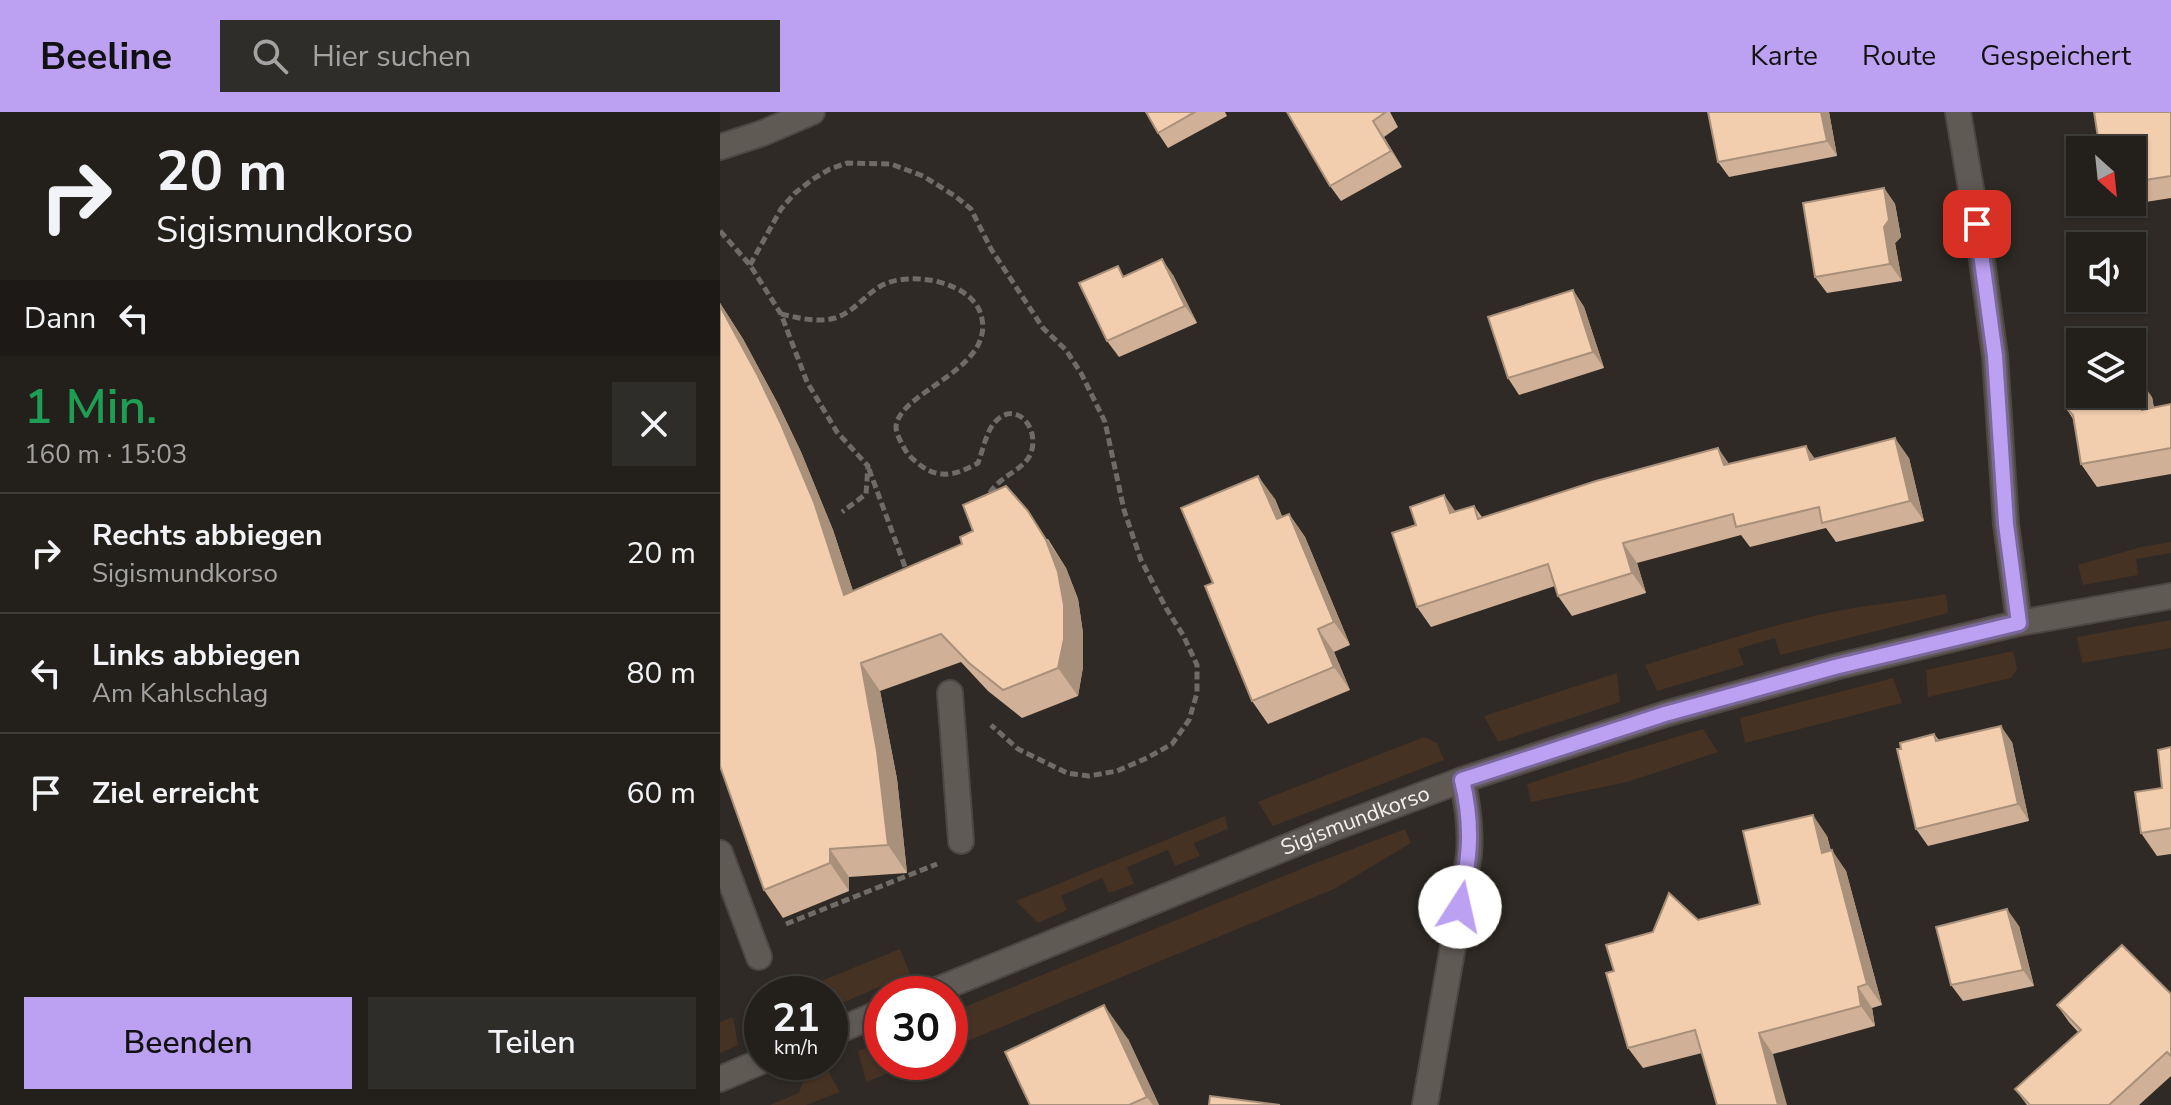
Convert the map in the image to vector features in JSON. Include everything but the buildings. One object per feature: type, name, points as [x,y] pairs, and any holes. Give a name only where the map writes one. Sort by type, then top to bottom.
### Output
[{"type":"street","points":[[720,147],[812,112]]},
{"type":"street","points":[[1958,112],[1995,356],[2006,524],[2019,623]]},
{"type":"street","name":"Sigismundkorso","points":[[968,977],[1331,829],[1462,780],[1665,714],[1835,667],[2019,623],[2171,596]]},
{"type":"street","points":[[950,693],[961,841]]},
{"type":"street","points":[[1425,1105],[1469,855],[1468,804],[1462,780]]},
{"type":"street","points":[[720,853],[759,957]]},
{"type":"street","points":[[720,1079],[744,1069]]},
{"type":"path","points":[[750,265],[781,209],[795,193],[830,169],[847,163],[891,164],[923,176],[971,209],[991,249],[1043,328],[1066,350],[1081,373],[1105,422],[1124,510],[1141,560],[1197,665],[1197,693],[1189,720],[1172,744],[1117,771],[1089,776],[1067,773],[1018,749],[950,693]]},
{"type":"path","points":[[720,231],[750,265],[781,314],[807,382],[837,432],[868,466],[909,579]]},
{"type":"path","points":[[781,314],[814,321],[836,317],[855,308],[881,286],[906,278],[949,285],[972,299],[982,316],[983,333],[974,350],[958,370],[911,403],[901,414],[896,427],[898,438],[921,467],[936,474],[950,474],[978,463],[994,422],[1005,415],[1017,415],[1028,421],[1034,442],[1030,457],[992,488],[987,498],[989,509]]},
{"type":"path","points":[[842,512],[866,494],[868,466]]},
{"type":"path","points":[[778,927],[955,857],[961,841]]},
{"type":"shaded area","points":[[2171,542],[2171,553],[2136,559],[2138,575],[2083,585],[2078,565]]},
{"type":"shaded area","points":[[1946,594],[1948,613],[1780,655],[1775,638],[1738,649],[1744,665],[1657,691],[1645,665],[1802,619]]},
{"type":"shaded area","points":[[2171,620],[2171,648],[2082,663],[2077,637]]},
{"type":"shaded area","points":[[2013,651],[2017,669],[2011,678],[1928,697],[1926,670]]},
{"type":"shaded area","points":[[1617,673],[1620,702],[1498,742],[1484,716]]},
{"type":"shaded area","points":[[1893,678],[1902,703],[1745,743],[1740,718]]},
{"type":"shaded area","points":[[1703,729],[1718,752],[1627,782],[1531,802],[1527,784]]},
{"type":"shaded area","points":[[1424,737],[1437,743],[1444,760],[1273,826],[1258,802]]},
{"type":"shaded area","points":[[1225,816],[1228,829],[1194,843],[1200,856],[1175,866],[1168,850],[1127,867],[1134,884],[1109,893],[1102,878],[1061,896],[1067,910],[1038,923],[1016,901]]},
{"type":"shaded area","points":[[1405,829],[1411,843],[1334,889],[968,1041],[968,1005]]},
{"type":"shaded area","points":[[900,949],[910,974],[864,976],[864,994],[848,1000],[848,976],[833,976]]},
{"type":"shaded area","points":[[733,1017],[738,1045],[720,1053],[720,1022]]},
{"type":"shaded area","points":[[864,1048],[864,1074],[858,1051]]},
{"type":"shaded area","points":[[803,1080],[833,1080],[840,1092],[806,1105],[770,1105],[799,1093]]},
{"type":"route","points":[[1460,907],[1470,835],[1468,804],[1462,780],[1665,714],[1835,667],[2019,623],[2006,524],[1995,356],[1977,224]]}]
